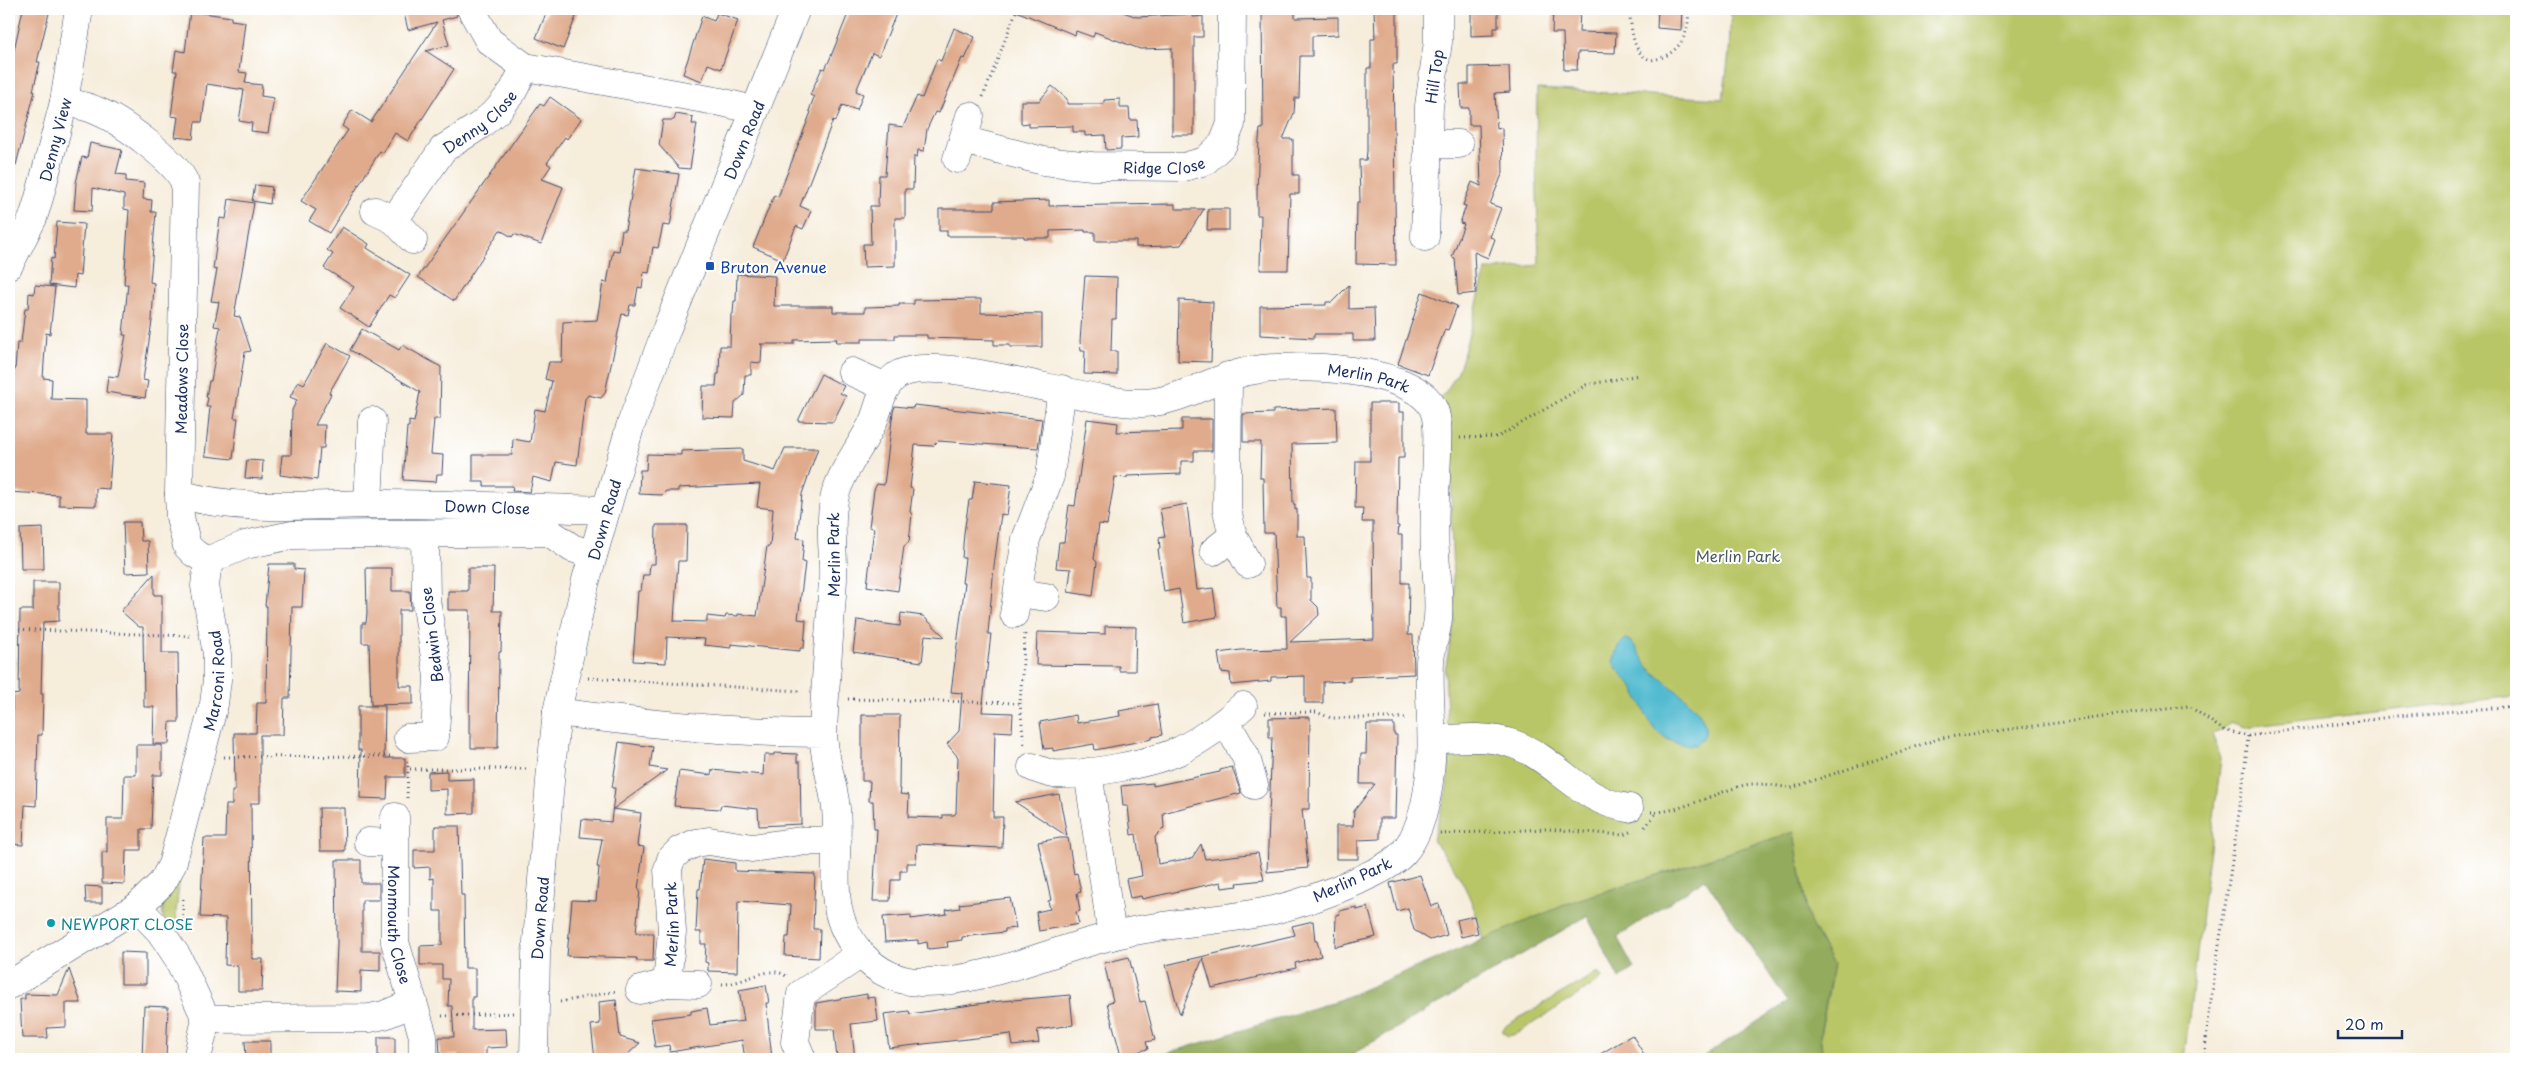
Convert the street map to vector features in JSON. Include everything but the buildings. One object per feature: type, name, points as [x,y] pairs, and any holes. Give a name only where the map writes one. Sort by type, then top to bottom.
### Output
[{"type":"street","name":"Denny View","points":[[9,265],[36,209],[64,102],[79,9]]},
{"type":"street","points":[[471,9],[489,41],[525,67],[721,102],[754,110]]},
{"type":"street","name":"Down Road","points":[[534,1059],[536,954],[557,712],[593,555],[630,427],[754,110],[796,9]]},
{"type":"street","name":"Ridge Close","points":[[963,138],[1043,161],[1092,166],[1184,167],[1205,161],[1217,153],[1224,144],[1231,124],[1232,9]]},
{"type":"street","name":"Hill Top","points":[[1425,237],[1429,106],[1438,42],[1438,9]]},
{"type":"street","name":"Denny Close","points":[[412,240],[384,216],[443,149],[479,126],[498,110],[513,91],[525,67]]},
{"type":"street","name":"Meadows Close","points":[[64,102],[91,108],[111,118],[192,179],[179,494],[180,517],[188,546],[194,553],[210,563]]},
{"type":"street","points":[[1428,157],[1459,144]]},
{"type":"street","name":"Merlin Park","points":[[1279,368],[1338,369],[1390,379],[1414,390],[1430,402],[1436,415],[1434,547],[1439,594],[1438,619],[1430,660],[1430,777],[1417,830],[1404,852],[1391,863],[1341,888],[1271,911],[1174,924],[1112,936],[955,980],[915,982],[904,980],[876,967],[861,954],[846,930],[836,903],[834,874],[837,841],[835,800],[825,758],[823,733],[833,576],[834,500],[841,480],[876,417],[886,387],[904,372],[941,370],[1062,389],[1111,401],[1145,403],[1180,396],[1245,371],[1279,368]]},
{"type":"street","points":[[852,372],[886,387]]},
{"type":"street","points":[[1228,376],[1227,510],[1223,543],[1248,564]]},
{"type":"street","points":[[1046,597],[1016,603],[1026,540],[1050,476],[1062,389]]},
{"type":"street","points":[[368,504],[372,421]]},
{"type":"street","name":"Down Close","points":[[179,494],[206,501],[251,507],[368,504],[605,510]]},
{"type":"street","points":[[210,563],[218,556],[234,548],[292,535],[425,535],[549,532],[572,548],[593,555]]},
{"type":"street","name":"Bedwin Close","points":[[408,747],[435,737],[438,676],[426,600],[425,535]]},
{"type":"street","name":"Marconi Road","points":[[9,985],[137,907],[155,891],[169,873],[176,856],[216,689],[216,637],[205,586],[210,563]]},
{"type":"street","points":[[557,712],[683,728],[756,733],[823,733]]},
{"type":"street","points":[[1032,767],[1054,774],[1088,772],[1147,761],[1179,751],[1233,716],[1254,786]]},
{"type":"street","points":[[1431,728],[1518,746],[1633,823]]},
{"type":"street","points":[[1088,772],[1112,936]]},
{"type":"street","name":"Monmouth Close","points":[[386,834],[395,942],[423,1041],[423,1059]]},
{"type":"street","name":"Merlin Park","points":[[667,983],[672,932],[668,869],[671,859],[680,850],[696,842],[709,841],[752,848],[801,841],[837,841]]},
{"type":"street","points":[[137,907],[160,931],[178,958],[206,1019],[197,1059]]},
{"type":"street","points":[[802,1059],[795,1042],[792,989],[861,954]]},
{"type":"street","name":"Merlin Park","points":[[640,990],[667,983],[698,984]]},
{"type":"street","name":"Monmouth Close","points":[[206,1019],[214,1017],[370,1018],[415,1010]]},
{"type":"path","points":[[963,138],[978,112],[1017,9]]},
{"type":"path","points":[[1629,9],[1636,47],[1639,53],[1651,60],[1673,50],[1685,36],[1690,21],[1688,9]]},
{"type":"path","points":[[1437,438],[1498,437],[1586,385],[1639,375]]},
{"type":"path","points":[[1016,603],[1027,620],[1020,703],[1025,749],[1032,767]]},
{"type":"path","points":[[9,629],[216,637]]},
{"type":"path","points":[[565,677],[825,696],[1020,703]]},
{"type":"path","points":[[1417,830],[1444,835],[1547,829],[1623,835],[1633,823],[1648,825],[1657,812],[1746,785],[1769,784],[1791,788],[1941,738],[2189,706],[2222,730],[2248,736],[2397,716],[2516,706]]},
{"type":"path","points":[[1233,716],[1261,713],[1316,712],[1331,718],[1391,720],[1431,728]]},
{"type":"path","points":[[2204,1059],[2210,1002],[2241,804],[2248,736]]},
{"type":"path","points":[[201,757],[408,747],[408,769],[551,769]]},
{"type":"path","points":[[183,894],[184,928]]},
{"type":"path","points":[[698,984],[738,983],[760,973],[772,971],[786,976],[792,989]]},
{"type":"path","points":[[415,1010],[535,1012],[556,1002],[610,991],[640,990]]},
{"type":"green space","points":[[1731,9],[2516,9],[2516,696],[2245,727],[2230,722],[2223,730],[2213,734],[2221,759],[2184,1059],[1823,1059],[1820,1035],[1831,979],[1822,944],[1810,924],[1807,913],[1794,832],[1574,901],[1483,941],[1475,912],[1465,887],[1433,840],[1447,788],[1449,758],[1445,670],[1454,623],[1451,527],[1452,431],[1448,411],[1441,399],[1457,374],[1462,360],[1486,270],[1539,265],[1536,157],[1537,89],[1723,99],[1729,53]]},
{"type":"green space","points":[[1794,832],[1807,913],[1833,965],[1820,1035],[1823,1059],[1706,1059],[1704,1056],[1788,1002],[1705,879],[1617,937],[1634,968],[1619,979],[1587,916],[1344,1059],[1208,1057],[1149,1059],[1336,1001],[1574,901]]},
{"type":"green space","points":[[180,875],[176,913],[181,948],[167,926],[162,912],[167,897]]},
{"type":"green space","points":[[1598,972],[1602,977],[1598,982],[1516,1034],[1508,1036],[1503,1033],[1503,1029],[1507,1025]]},
{"type":"water","points":[[1625,639],[1632,643],[1649,668],[1693,706],[1701,716],[1705,724],[1705,733],[1696,745],[1681,744],[1669,740],[1654,727],[1632,686],[1613,662],[1618,646]]},
{"type":"place","name":"Bruton Avenue","points":[[710,266]]},
{"type":"place","name":"NEWPORT CLOSE","points":[[51,923]]}]
